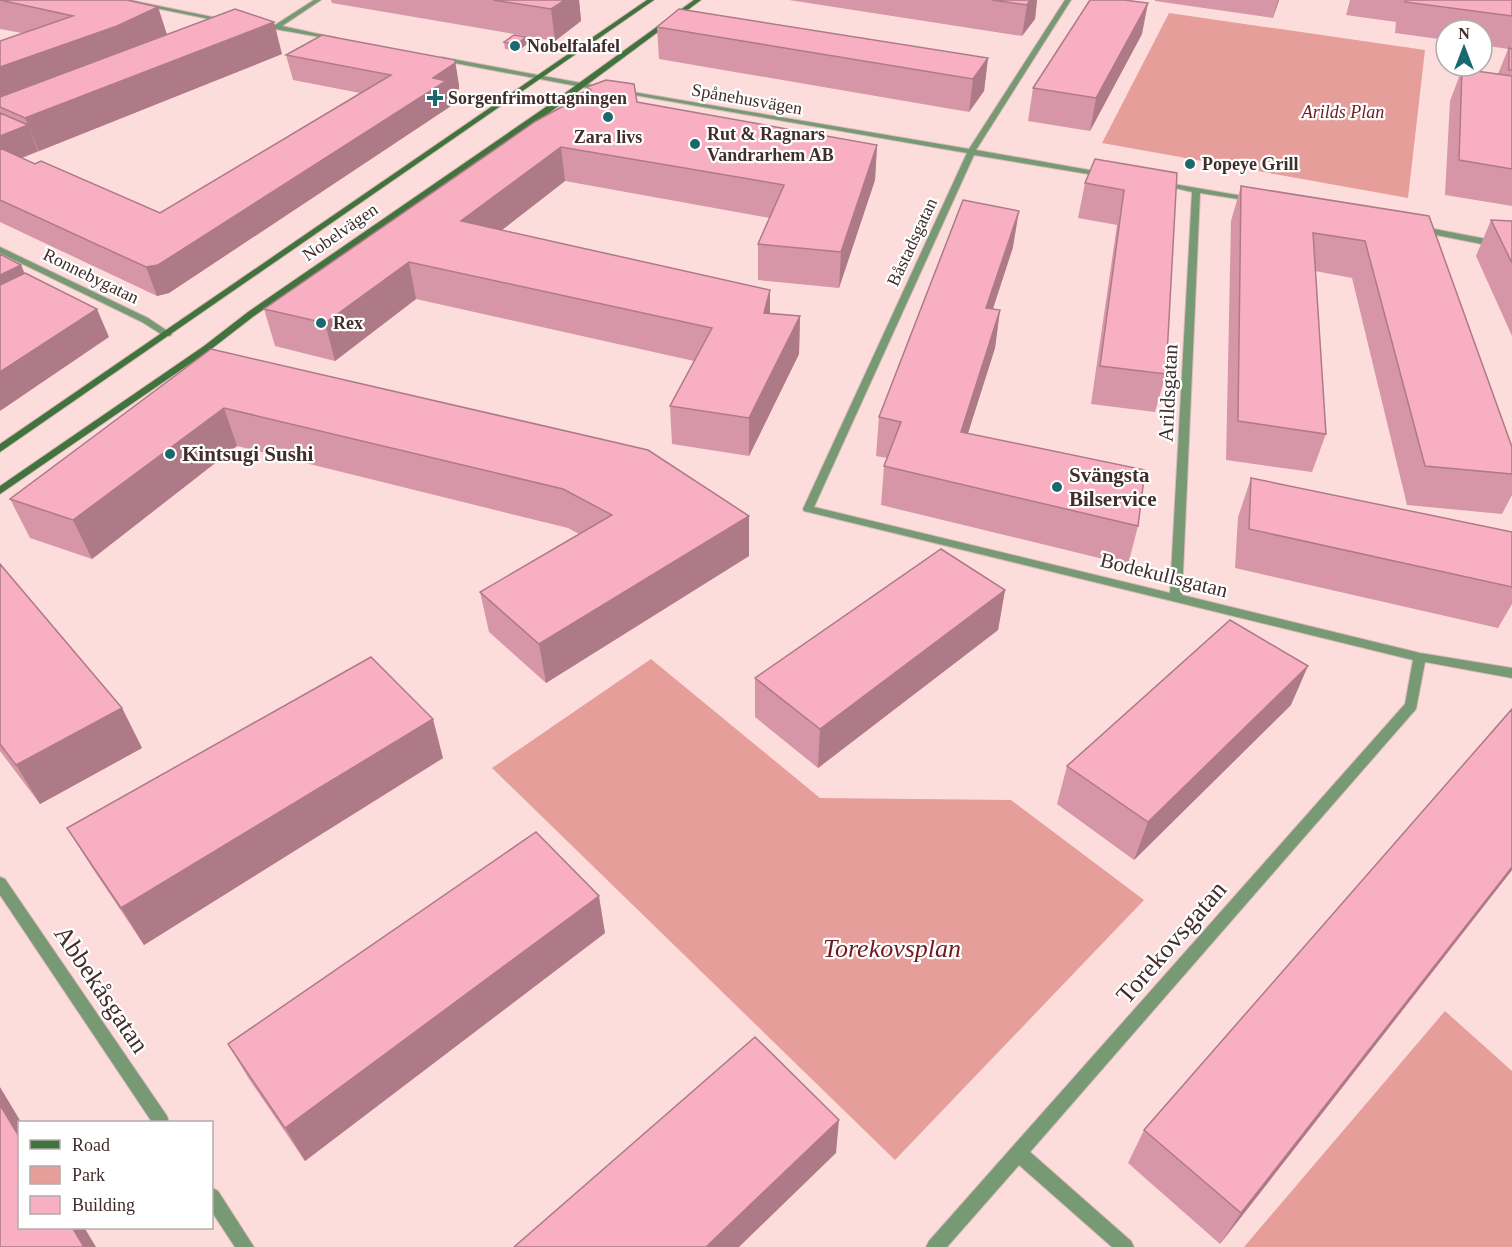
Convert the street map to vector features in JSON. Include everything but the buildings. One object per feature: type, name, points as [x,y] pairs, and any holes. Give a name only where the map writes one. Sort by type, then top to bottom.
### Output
[{"type":"main road","name":"Nobelvägen","points":[[0,449],[651,0]]},
{"type":"main road","name":"Nobelvägen","points":[[0,491],[581,85],[698,0]]},
{"type":"street","points":[[119,0],[233,21]]},
{"type":"street","points":[[276,27],[318,0]]},
{"type":"street","name":"Båstadsgatan","points":[[808,509],[970,154],[1068,0]]},
{"type":"street","points":[[256,26],[276,27],[345,41]]},
{"type":"street","name":"Spånehusvägen","points":[[436,58],[970,154],[1117,177]]},
{"type":"street","points":[[1151,182],[1263,201]]},
{"type":"street","name":"Arildsgatan","points":[[1176,598],[1196,189]]},
{"type":"street","points":[[1411,228],[1512,247]]},
{"type":"street","points":[[1422,230],[1427,241]]},
{"type":"street","name":"Ronnebygatan","points":[[0,249],[145,320],[167,334]]},
{"type":"street","name":"Bodekullsgatan","points":[[808,509],[1420,657],[1512,673]]},
{"type":"street","name":"Torekovsgatan","points":[[934,1247],[1411,706],[1420,657]]},
{"type":"street","name":"Abbekåsgatan","points":[[0,883],[160,1121]]},
{"type":"street","points":[[1018,1153],[1125,1247]]},
{"type":"street","points":[[213,1198],[246,1247]]},
{"type":"green space","name":"Arilds Plan","points":[[1169,13],[1425,50],[1408,198],[1102,143]]},
{"type":"green space","name":"Torekovsplan","points":[[651,659],[820,798],[1011,800],[1144,900],[895,1160],[492,768]]},
{"type":"green space","points":[[1445,1011],[1512,1071],[1512,1247],[1244,1247]]},
{"type":"place","name":"Nobelfalafel","points":[[515,46]]},
{"type":"place","name":"Sorgenfrimottagningen","points":[[435,98]]},
{"type":"place","name":"Zara livs","points":[[608,117]]},
{"type":"place","name":"Rut & Ragnars Vandrarhem AB","points":[[695,144]]},
{"type":"place","name":"Popeye Grill","points":[[1190,164]]},
{"type":"place","name":"Rex","points":[[321,323]]},
{"type":"place","name":"Kintsugi Sushi","points":[[170,454]]},
{"type":"place","name":"Svängsta Bilservice","points":[[1057,487]]}]
